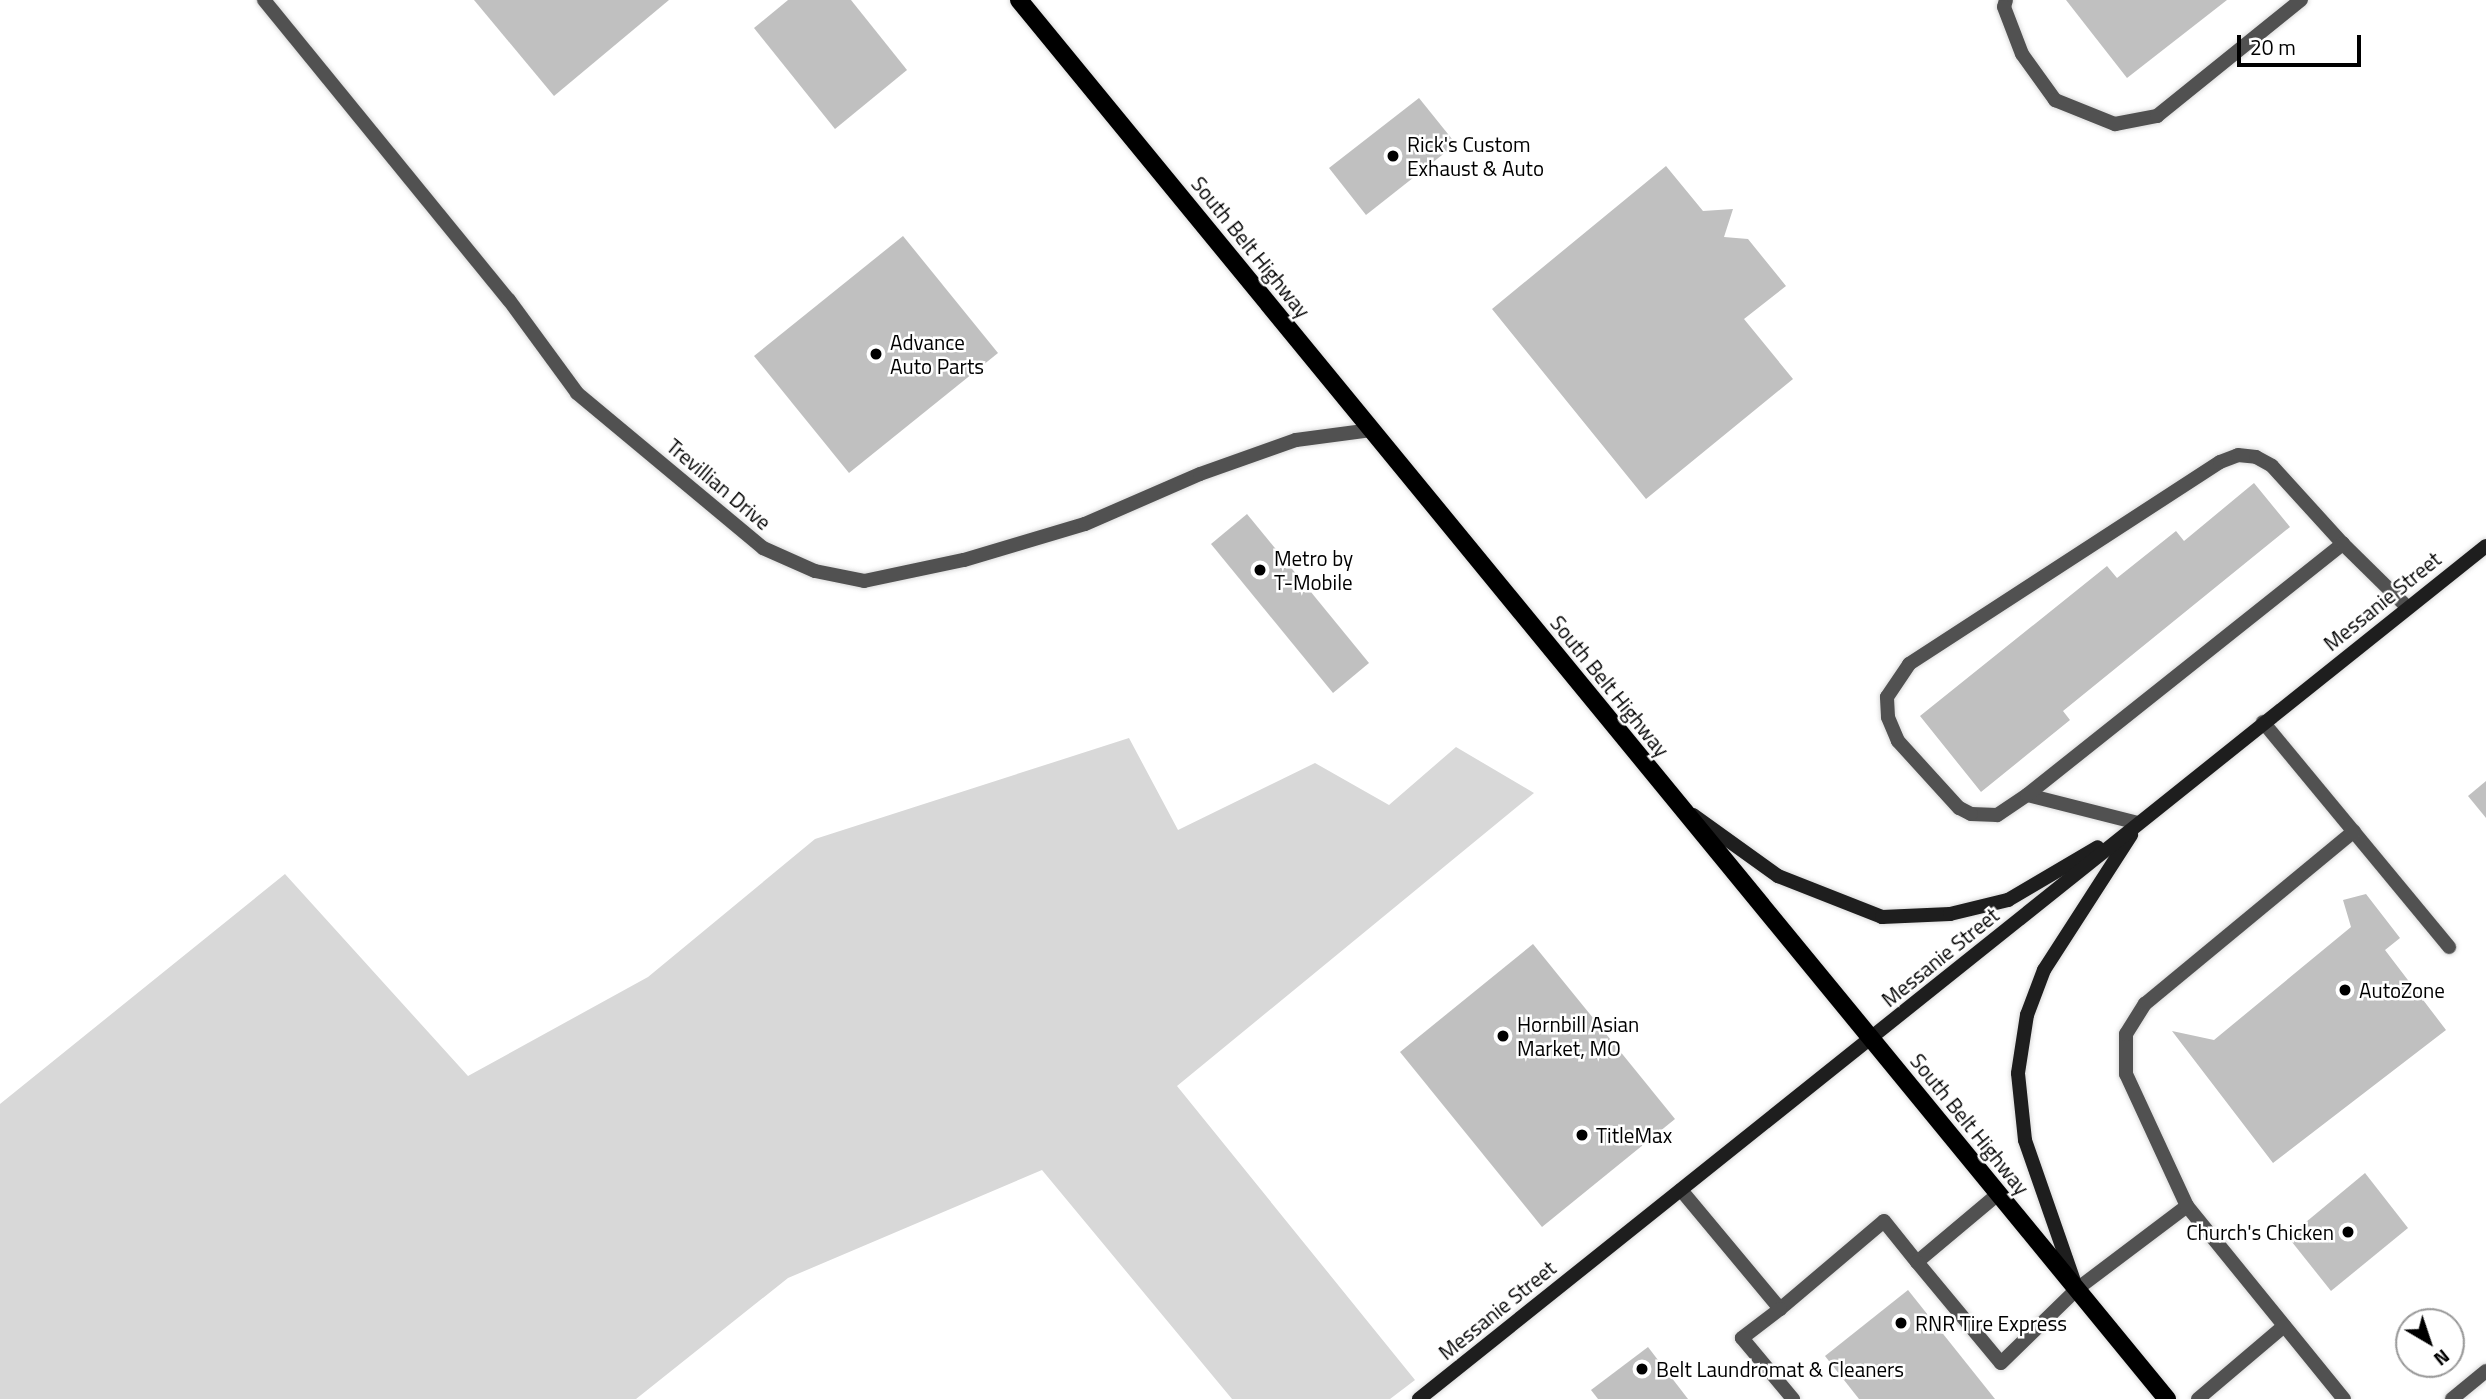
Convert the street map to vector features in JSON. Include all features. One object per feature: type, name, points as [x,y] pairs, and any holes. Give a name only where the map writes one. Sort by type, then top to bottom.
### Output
[{"type":"main road","name":"South Belt Highway","points":[[1019,0],[2167,1399]]},
{"type":"street","name":"Trevillian Drive","points":[[264,0],[509,300],[577,393],[763,548],[815,571],[864,581],[964,560],[1085,524],[1200,474],[1296,440],[1371,429]]},
{"type":"street","points":[[2006,0],[2022,54],[2054,100],[2115,124],[2157,116],[2301,0]]},
{"type":"street","points":[[2343,544],[2027,795],[1997,815],[1971,814],[1959,808],[1907,750],[1888,717],[1887,697],[1909,664],[2220,462],[2238,455],[2256,457],[2272,466],[2343,544],[2407,607]]},
{"type":"street","name":"Messanie Street","points":[[1419,1399],[2486,546]]},
{"type":"street","points":[[2263,722],[2449,947]]},
{"type":"street","points":[[2027,795],[2138,824]]},
{"type":"street","points":[[1678,804],[1778,876],[1882,917],[1950,914],[2008,900],[2138,824]]},
{"type":"street","points":[[2077,1289],[2025,1140],[2018,1073],[2027,1015],[2044,970],[2138,824]]},
{"type":"street","points":[[2344,1399],[2187,1206],[2126,1074],[2126,1034],[2145,1004],[2354,831]]},
{"type":"street","points":[[1681,1190],[1780,1309]]},
{"type":"street","points":[[1917,1262],[1998,1194]]},
{"type":"street","points":[[1793,1399],[1742,1338],[1884,1221],[2001,1363],[2077,1289],[2187,1206]]},
{"type":"street","points":[[2198,1399],[2284,1326]]},
{"type":"street","points":[[2452,1399],[2486,1371]]},
{"type":"shaded area","points":[[1129,738],[1178,830],[1315,763],[1389,805],[1456,747],[1534,793],[1177,1086],[1415,1380],[1390,1399],[1232,1399],[1042,1170],[788,1278],[636,1399],[0,1399],[0,1104],[285,874],[468,1076],[648,977],[815,839]]},
{"type":"building","points":[[474,0],[669,0],[554,96]]},
{"type":"building","points":[[788,0],[851,0],[907,70],[835,129],[754,28]]},
{"type":"building","points":[[2066,0],[2227,0],[2127,78]]},
{"type":"building","name":"Rick's Custom Exhaust & Auto","points":[[1419,98],[1456,144],[1366,215],[1329,168]]},
{"type":"building","points":[[1666,166],[1703,211],[1733,209],[1724,237],[1748,239],[1786,286],[1744,319],[1793,379],[1646,499],[1492,309]]},
{"type":"building","name":"Advance Auto Parts","points":[[903,236],[998,353],[849,473],[754,356]]},
{"type":"building","points":[[2254,483],[2290,527],[2063,711],[2070,720],[1981,792],[1920,716],[2107,566],[2117,578],[2176,531],[2184,541]]},
{"type":"building","points":[[1247,514],[1369,663],[1333,693],[1211,544]]},
{"type":"building","points":[[2486,781],[2486,818],[2468,796]]},
{"type":"building","name":"AutoZone","points":[[2366,894],[2400,938],[2385,950],[2446,1030],[2273,1163],[2172,1031],[2214,1040],[2351,927],[2343,900]]},
{"type":"building","points":[[1533,944],[1675,1119],[1542,1227],[1400,1052]]},
{"type":"building","name":"Church's Chicken","points":[[2365,1173],[2408,1228],[2331,1291],[2288,1237]]},
{"type":"building","name":"RNR Tire Express","points":[[1908,1290],[1995,1399],[1859,1399],[1825,1356]]},
{"type":"building","name":"Belt Laundromat & Cleaners","points":[[1648,1347],[1688,1399],[1598,1399],[1591,1390]]},
{"type":"place","name":"Rick's Custom Exhaust & Auto","points":[[1393,156]]},
{"type":"place","name":"Advance Auto Parts","points":[[876,354]]},
{"type":"place","name":"Metro by T-Mobile","points":[[1260,570]]},
{"type":"place","name":"AutoZone","points":[[2345,990]]},
{"type":"place","name":"Hornbill Asian Market, MO","points":[[1503,1036]]},
{"type":"place","name":"TitleMax","points":[[1582,1135]]},
{"type":"place","name":"Church's Chicken","points":[[2348,1232]]},
{"type":"place","name":"RNR Tire Express","points":[[1901,1323]]},
{"type":"place","name":"Belt Laundromat & Cleaners","points":[[1642,1369]]}]
